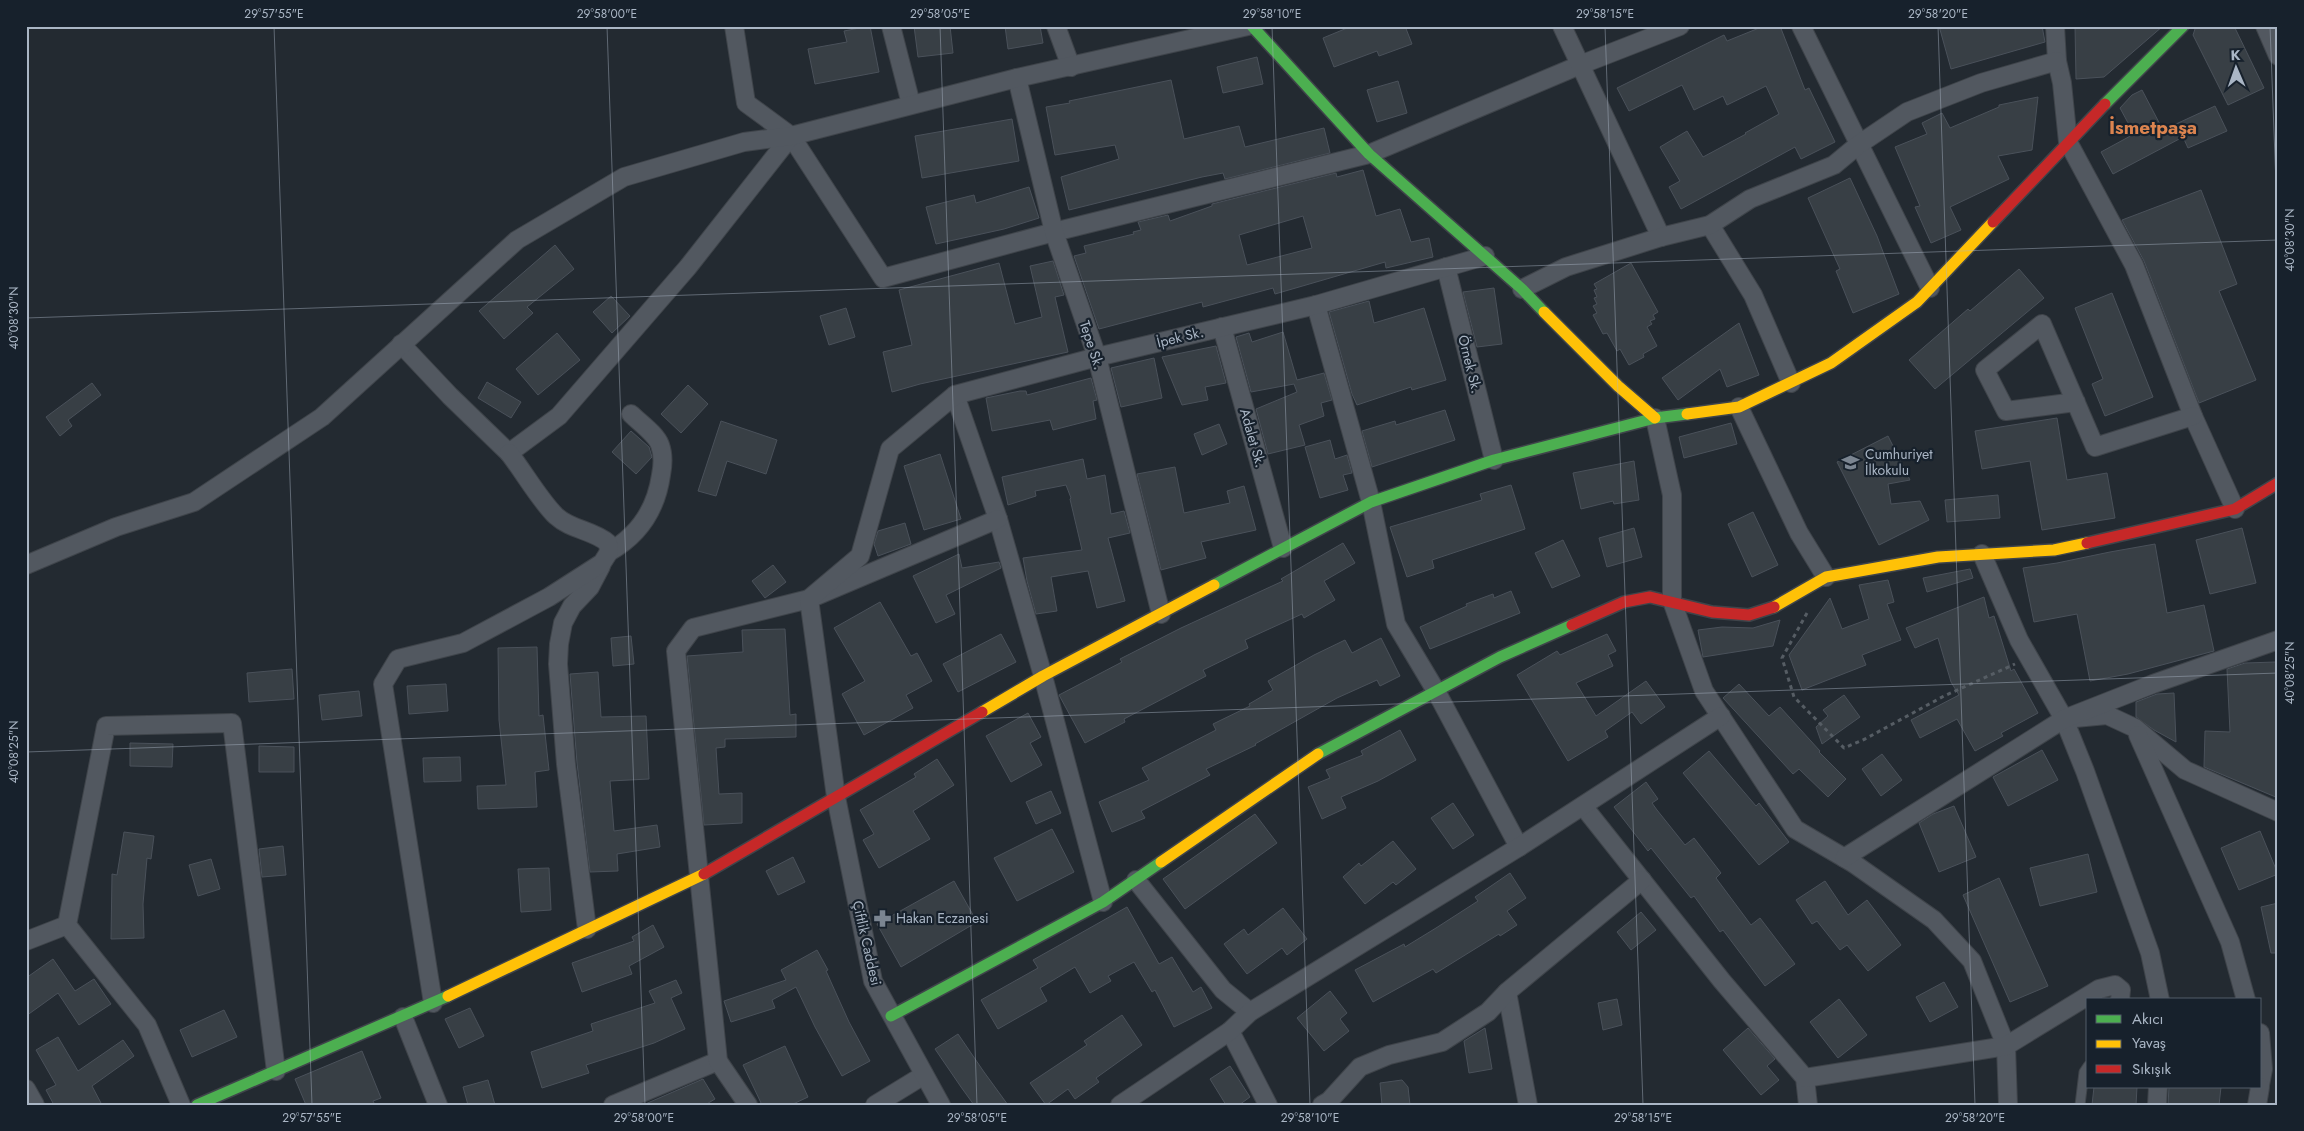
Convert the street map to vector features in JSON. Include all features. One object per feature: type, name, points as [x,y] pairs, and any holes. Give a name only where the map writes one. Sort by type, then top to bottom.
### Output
[{"type":"street","points":[[734,26],[746,103],[791,136],[883,278],[1054,232],[1369,154],[1580,65],[1680,26]]},
{"type":"street","points":[[891,26],[912,104]]},
{"type":"street","points":[[1056,26],[1071,67]]},
{"type":"street","points":[[26,565],[116,528],[194,502],[322,417],[517,240],[624,177],[744,142],[791,136],[1017,78],[1248,26]]},
{"type":"street","points":[[1252,26],[1369,154],[1522,289],[1618,386],[1655,418],[1672,495],[1672,601],[1704,691],[1795,829],[1844,858],[1934,920],[1972,961],[2006,1046],[2008,1105]]},
{"type":"street","points":[[1562,26],[1661,237]]},
{"type":"street","points":[[1800,26],[1930,288]]},
{"type":"street","points":[[2055,26],[2057,61],[2062,83],[2068,142],[2134,265],[2193,416],[2236,509]]},
{"type":"street","points":[[197,1105],[403,1017],[698,877],[1043,676],[1371,502],[1494,460],[1655,418],[1739,407],[1831,363],[1917,302],[2068,142],[2183,26]]},
{"type":"street","points":[[2265,26],[2278,56]]},
{"type":"street","points":[[1522,289],[1566,267],[1661,237],[1710,225],[1750,200],[1834,165],[1858,145],[1907,112],[1981,83],[2057,61]]},
{"type":"street","name":"Tepe Sk.","points":[[1017,78],[1054,232],[1097,357],[1161,614]]},
{"type":"street","points":[[509,453],[560,416],[688,266],[791,136]]},
{"type":"street","points":[[1710,225],[1753,295],[1790,382]]},
{"type":"street","name":"İpek Sk.","points":[[809,599],[860,556],[890,449],[955,395],[1097,357],[1316,305],[1484,256]]},
{"type":"street","name":"Örnek Sk.","points":[[1446,267],[1494,460]]},
{"type":"street","points":[[1316,305],[1371,502],[1396,624],[1436,691],[1519,847]]},
{"type":"street","points":[[2076,402],[2006,412],[1985,370],[2042,324],[2076,402],[2095,447],[2193,416]]},
{"type":"street","name":"Adalet Sk.","points":[[1222,327],[1284,548]]},
{"type":"street","points":[[401,344],[450,396],[509,453],[556,516],[571,526],[601,537],[608,543],[606,557],[590,587],[572,606],[563,623],[558,658],[566,764],[587,929]]},
{"type":"street","points":[[955,395],[998,519],[1104,902]]},
{"type":"street","points":[[1739,407],[1799,533],[1826,577]]},
{"type":"street","points":[[433,1003],[383,684],[398,659],[463,643],[549,597],[625,543],[642,525],[654,506],[664,459],[660,443],[631,414]]},
{"type":"street","points":[[891,1016],[1104,902],[1318,754],[1500,657],[1624,602],[1650,597],[1712,612],[1749,615],[1775,606],[1826,577],[1938,557],[2054,550],[2236,509],[2278,483]]},
{"type":"street","points":[[748,1105],[718,1061],[676,651],[693,628],[809,599],[998,519]]},
{"type":"street","points":[[1982,554],[2019,640],[2064,719],[2085,771],[2150,953],[2160,998]]},
{"type":"street","name":"Çiftlik Caddesi","points":[[809,599],[836,797],[873,981],[941,1105]]},
{"type":"street","points":[[1844,858],[2064,719],[2153,684],[2278,640]]},
{"type":"street","points":[[2064,719],[2107,715],[2135,728],[2185,770],[2278,812]]},
{"type":"street","points":[[1120,1105],[1230,1031],[1250,1012],[1519,847],[1720,716]]},
{"type":"street","points":[[67,925],[106,726],[232,723],[276,1071]]},
{"type":"street","points":[[2135,728],[2156,770],[2230,942],[2245,998]]},
{"type":"street","points":[[1583,806],[1722,981],[1805,1078],[1808,1105]]},
{"type":"street","points":[[1136,880],[1223,990],[1250,1012]]},
{"type":"street","points":[[1327,1103],[1360,1067],[1389,1056],[1442,1042],[1488,1012],[1507,992],[1642,880]]},
{"type":"street","points":[[26,940],[67,925]]},
{"type":"street","points":[[67,925],[147,1024],[182,1105]]},
{"type":"street","points":[[1805,1078],[2006,1046],[2099,989],[2115,985],[2121,990],[2120,998]]},
{"type":"street","points":[[1507,992],[1528,1105]]},
{"type":"street","points":[[403,1017],[438,1105]]},
{"type":"street","points":[[1230,1031],[1268,1105]]},
{"type":"street","points":[[2262,1057],[2262,1075]]},
{"type":"street","points":[[613,1105],[718,1061]]},
{"type":"street","points":[[875,1105],[924,1075]]},
{"type":"street","points":[[2157,1105],[2158,1088]]},
{"type":"street","points":[[2257,1105],[2260,1088]]},
{"type":"street","points":[[26,1089],[35,1105]]},
{"type":"lane","points":[[2080,1105],[2086,1069]]},
{"type":"path","points":[[1809,609],[1782,658],[1794,697],[1844,748],[1865,739],[1944,696],[2029,657]]},
{"type":"building","points":[[870,26],[879,72],[815,84],[808,49],[847,42],[844,31]]},
{"type":"building","points":[[914,26],[950,26],[953,53],[918,57]]},
{"type":"building","points":[[1005,26],[1040,26],[1043,43],[1008,49]]},
{"type":"building","points":[[1352,26],[1405,26],[1412,44],[1379,56],[1377,51],[1334,67],[1323,38]]},
{"type":"building","points":[[1764,26],[1780,26],[1805,90],[1809,88],[1835,142],[1801,159],[1795,147],[1681,209],[1669,187],[1680,181],[1660,147],[1687,131],[1703,157],[1746,134],[1779,114],[1766,86],[1727,105],[1723,96],[1694,110],[1682,85],[1629,111],[1617,88],[1724,35],[1727,41]]},
{"type":"building","points":[[1939,26],[2042,26],[2045,42],[1951,69]]},
{"type":"building","points":[[2075,26],[2163,26],[2104,77],[2076,79]]},
{"type":"building","points":[[2196,26],[2234,26],[2264,88],[2228,105],[2193,35]]},
{"type":"building","points":[[1257,57],[1263,84],[1223,93],[1217,67]]},
{"type":"building","points":[[1171,80],[1184,139],[1239,126],[1245,147],[1324,128],[1330,153],[1225,179],[1223,173],[1202,177],[1069,210],[1061,177],[1119,159],[1115,145],[1055,155],[1046,107]]},
{"type":"building","points":[[1398,81],[1407,113],[1377,122],[1367,90]]},
{"type":"building","points":[[2142,90],[2163,130],[2215,106],[2227,131],[2188,148],[2183,137],[2113,174],[2101,152],[2134,134],[2120,108],[2132,95]]},
{"type":"building","points":[[2038,97],[2032,150],[1998,156],[2009,179],[1950,207],[1961,230],[1931,243],[1915,207],[1920,206],[1895,147],[1927,134],[1922,123],[1942,113],[1950,128],[1999,107],[1999,105]]},
{"type":"building","points":[[1012,119],[1019,161],[922,178],[915,136]]},
{"type":"building","points":[[1363,170],[1376,216],[1400,209],[1411,242],[1429,238],[1433,257],[1386,268],[1385,262],[1275,294],[1273,288],[1203,307],[1202,302],[1099,329],[1074,256],[1086,253],[1084,246],[1134,234],[1133,232],[1141,230],[1138,222],[1168,215],[1170,221],[1212,206],[1212,204],[1336,173],[1337,177]],"holes":[[[1303,216],[1312,248],[1247,265],[1239,235]]]},
{"type":"building","points":[[1850,178],[1877,236],[1899,294],[1853,313],[1836,271],[1840,269],[1808,198]]},
{"type":"building","points":[[1029,187],[1039,218],[1004,229],[936,244],[926,207],[974,195],[976,203]]},
{"type":"building","points":[[2201,190],[2237,284],[2219,291],[2256,380],[2199,403],[2144,261],[2122,220]]},
{"type":"building","points":[[555,245],[574,269],[527,307],[533,313],[504,339],[479,311]]},
{"type":"building","points":[[1053,261],[1064,295],[1055,297],[1068,352],[920,384],[892,392],[883,352],[912,345],[899,290],[999,263],[1015,324],[1042,317],[1030,266]]},
{"type":"building","points":[[1631,263],[1658,312],[1653,315],[1655,319],[1650,321],[1652,324],[1647,327],[1657,346],[1643,354],[1644,357],[1629,365],[1620,349],[1617,351],[1607,333],[1603,334],[1593,315],[1597,313],[1593,306],[1597,304],[1594,298],[1597,297],[1594,290],[1597,289],[1594,284]]},
{"type":"building","points":[[2019,269],[2044,298],[1935,389],[1909,360],[1968,309],[1970,311]]},
{"type":"building","points":[[1494,288],[1502,344],[1477,347],[1463,292]]},
{"type":"building","points":[[2112,293],[2153,397],[2105,416],[2092,384],[2103,379],[2075,308]]},
{"type":"building","points":[[611,296],[630,316],[612,333],[593,312]]},
{"type":"building","points":[[1369,301],[1374,323],[1424,308],[1446,380],[1412,390],[1411,387],[1357,405],[1352,394],[1329,312]]},
{"type":"building","points":[[846,308],[855,337],[829,345],[820,316]]},
{"type":"building","points":[[1739,323],[1759,375],[1727,387],[1720,369],[1678,400],[1662,378]]},
{"type":"building","points":[[1283,332],[1297,380],[1324,373],[1332,400],[1321,403],[1324,416],[1299,425],[1305,445],[1268,454],[1256,409],[1297,392],[1294,384],[1251,392],[1236,337],[1249,333],[1252,342]]},
{"type":"building","points":[[557,333],[580,360],[538,395],[516,369]]},
{"type":"building","points":[[1216,346],[1226,383],[1205,387],[1208,400],[1182,405],[1162,357]]},
{"type":"building","points":[[1154,358],[1162,398],[1121,407],[1111,368]]},
{"type":"building","points":[[1091,378],[1097,400],[1093,401],[1096,419],[1053,430],[1050,420],[992,431],[986,398],[1020,391],[1026,391],[1027,395]]},
{"type":"building","points":[[487,382],[521,402],[511,418],[478,398]]},
{"type":"building","points":[[92,383],[101,395],[68,420],[72,426],[60,436],[46,417]]},
{"type":"building","points":[[688,385],[708,404],[681,433],[661,414]]},
{"type":"building","points":[[1445,410],[1455,440],[1372,467],[1362,431],[1395,421],[1396,425]]},
{"type":"building","points":[[2057,418],[2067,480],[2107,473],[2115,518],[2042,530],[2030,461],[1982,469],[1975,431]]},
{"type":"building","points":[[721,421],[777,440],[766,474],[727,461],[716,496],[698,491]]},
{"type":"building","points":[[1731,423],[1737,444],[1684,458],[1679,437]]},
{"type":"building","points":[[1219,424],[1227,444],[1202,455],[1194,434]]},
{"type":"building","points":[[631,431],[649,447],[652,457],[636,474],[612,452]]},
{"type":"building","points":[[1888,436],[1910,480],[1888,484],[1891,504],[1920,501],[1929,520],[1879,545],[1837,462]]},
{"type":"building","points":[[1330,440],[1335,459],[1347,455],[1352,473],[1343,475],[1348,490],[1320,498],[1305,447]]},
{"type":"building","points":[[940,454],[961,519],[924,530],[904,466]]},
{"type":"building","points":[[1083,459],[1087,479],[1105,475],[1111,514],[1124,511],[1130,533],[1108,538],[1125,601],[1097,608],[1088,571],[1051,577],[1057,611],[1036,614],[1023,558],[1082,550],[1071,498],[1066,485],[1035,491],[1036,496],[1008,505],[1002,477]]},
{"type":"building","points":[[1634,461],[1639,500],[1614,504],[1613,501],[1581,509],[1573,473]]},
{"type":"building","points":[[1175,467],[1184,513],[1230,503],[1227,491],[1244,486],[1256,530],[1201,542],[1206,558],[1161,570],[1137,474]]},
{"type":"building","points":[[1511,485],[1525,529],[1432,560],[1434,568],[1407,577],[1390,527],[1482,500],[1480,494]]},
{"type":"building","points":[[1998,495],[2000,518],[1947,522],[1945,500]]},
{"type":"building","points":[[1753,512],[1778,565],[1752,577],[1728,524]]},
{"type":"building","points":[[905,523],[911,544],[878,556],[874,544],[878,531]]},
{"type":"building","points":[[1634,528],[1642,557],[1607,567],[1599,538]]},
{"type":"building","points":[[2242,528],[2256,583],[2210,594],[2196,540]]},
{"type":"building","points":[[1563,540],[1580,576],[1552,588],[1535,553]]},
{"type":"building","points":[[1343,543],[1355,563],[1324,581],[1335,600],[1304,618],[1302,614],[1245,640],[1248,648],[1203,670],[1206,676],[1124,719],[1125,722],[1085,743],[1059,695],[1122,662],[1120,659],[1181,628],[1283,581],[1281,579]]},
{"type":"building","points":[[2155,544],[2167,613],[2204,605],[2214,651],[2128,674],[2090,681],[2077,614],[2034,622],[2023,568]]},
{"type":"building","points":[[959,554],[962,568],[999,562],[1001,568],[946,595],[955,614],[936,623],[913,576]]},
{"type":"building","points":[[773,565],[786,582],[765,598],[752,581]]},
{"type":"building","points":[[1970,569],[1973,578],[1927,592],[1923,578]]},
{"type":"building","points":[[1888,580],[1894,602],[1887,604],[1901,640],[1862,655],[1866,665],[1802,690],[1789,655],[1830,598],[1842,629],[1869,619],[1859,585]]},
{"type":"building","points":[[1511,591],[1520,613],[1430,649],[1420,627],[1467,606],[1466,604],[1493,594],[1494,598]]},
{"type":"building","points":[[1984,597],[1989,618],[1994,616],[2011,671],[2014,669],[2038,713],[2001,733],[2003,736],[1975,751],[1957,719],[1920,738],[1911,720],[1959,695],[1951,682],[1938,638],[1915,648],[1906,628]]},
{"type":"building","points":[[880,602],[911,656],[917,653],[932,681],[906,695],[913,708],[864,735],[842,694],[865,681],[834,628]]},
{"type":"building","points":[[1780,620],[1773,646],[1703,657],[1698,630],[1722,627],[1753,628]]},
{"type":"building","points":[[785,629],[790,715],[796,714],[796,737],[725,739],[725,747],[716,748],[719,794],[742,793],[742,823],[704,825],[687,656],[743,652],[742,630]]},
{"type":"building","points":[[1001,634],[1016,662],[958,692],[943,664]]},
{"type":"building","points":[[1607,634],[1616,651],[1608,655],[1613,666],[1576,683],[1596,716],[1646,681],[1665,707],[1641,724],[1632,712],[1605,731],[1608,737],[1568,761],[1517,675],[1557,651],[1560,655]]},
{"type":"building","points":[[631,636],[634,664],[613,666],[611,638]]},
{"type":"building","points":[[1381,638],[1400,676],[1380,686],[1377,680],[1337,698],[1256,745],[1206,769],[1210,775],[1141,811],[1145,818],[1112,832],[1099,802],[1149,780],[1142,768],[1216,730],[1213,724],[1250,706],[1249,704],[1273,690],[1268,681],[1314,655],[1345,640],[1352,653]]},
{"type":"building","points":[[537,647],[539,716],[543,715],[549,770],[535,772],[537,807],[478,809],[477,786],[506,785],[499,720],[498,648]]},
{"type":"building","points":[[2276,662],[2278,798],[2204,767],[2205,731],[2230,732],[2227,669],[2245,663]]},
{"type":"building","points":[[292,669],[294,699],[249,702],[247,673]]},
{"type":"building","points":[[598,672],[601,717],[646,716],[649,779],[610,781],[614,831],[657,825],[660,847],[617,854],[618,871],[590,872],[577,763],[570,674]]},
{"type":"building","points":[[446,684],[448,711],[409,714],[407,686]]},
{"type":"building","points":[[1739,684],[1769,716],[1780,707],[1819,752],[1846,779],[1828,797],[1799,769],[1793,774],[1723,698]]},
{"type":"building","points":[[359,691],[362,716],[322,720],[319,695]]},
{"type":"building","points":[[2174,693],[2176,742],[2136,717],[2136,702],[2157,694]]},
{"type":"building","points":[[1844,695],[1860,717],[1822,744],[1816,727],[1828,716],[1823,710]]},
{"type":"building","points":[[1028,713],[1041,737],[1030,743],[1042,765],[1011,782],[986,736]]},
{"type":"building","points":[[1400,730],[1416,760],[1378,781],[1341,797],[1346,808],[1322,819],[1308,787],[1330,778],[1326,770],[1363,755],[1361,751]]},
{"type":"building","points":[[130,743],[173,744],[172,767],[130,766]]},
{"type":"building","points":[[259,746],[294,747],[294,772],[259,772]]},
{"type":"building","points":[[2042,750],[2058,780],[2008,806],[1993,777]]},
{"type":"building","points":[[1709,751],[1756,806],[1759,803],[1789,842],[1759,865],[1683,773]]},
{"type":"building","points":[[1882,754],[1902,780],[1881,796],[1862,769]]},
{"type":"building","points":[[460,757],[461,781],[424,782],[423,758]]},
{"type":"building","points":[[937,759],[954,785],[913,811],[930,839],[879,868],[863,840],[874,834],[860,810],[916,777],[914,774]]},
{"type":"building","points":[[1646,782],[1658,799],[1652,803],[1685,845],[1694,838],[1721,873],[1716,878],[1751,925],[1760,918],[1795,964],[1765,986],[1723,930],[1720,932],[1694,896],[1691,898],[1651,848],[1648,851],[1614,807]]},
{"type":"building","points":[[1051,791],[1061,813],[1036,824],[1026,802]]},
{"type":"building","points":[[1453,803],[1474,835],[1453,849],[1431,818]]},
{"type":"building","points":[[1954,806],[1976,857],[1939,872],[1919,823],[1933,814]]},
{"type":"building","points":[[1255,814],[1277,843],[1185,909],[1163,879]]},
{"type":"building","points":[[1052,829],[1074,872],[1017,901],[994,858]]},
{"type":"building","points":[[2260,831],[2278,874],[2239,890],[2221,848]]},
{"type":"building","points":[[124,832],[154,836],[151,859],[147,858],[143,904],[144,938],[111,939],[112,874],[117,875]]},
{"type":"building","points":[[1393,841],[1416,869],[1396,885],[1393,882],[1365,904],[1343,877],[1359,863],[1361,866]]},
{"type":"building","points":[[283,846],[286,875],[262,877],[259,849]]},
{"type":"building","points":[[2088,854],[2097,892],[2040,906],[2030,868]]},
{"type":"building","points":[[793,857],[805,882],[778,895],[766,871]]},
{"type":"building","points":[[211,859],[220,889],[198,896],[189,865]]},
{"type":"building","points":[[549,868],[551,910],[521,912],[518,869]]},
{"type":"building","points":[[1510,873],[1526,898],[1507,911],[1517,925],[1436,973],[1433,969],[1373,1002],[1355,970],[1404,944],[1405,947],[1436,928],[1478,901],[1475,897]]},
{"type":"building","points":[[1999,878],[2048,986],[2010,1002],[1963,895]]},
{"type":"building","points":[[954,881],[977,922],[901,967],[877,924]]},
{"type":"building","points":[[1825,881],[1848,915],[1867,900],[1901,945],[1868,971],[1847,945],[1840,950],[1817,921],[1812,924],[1796,900]]},
{"type":"building","points":[[2278,903],[2278,953],[2271,953],[2261,907]]},
{"type":"building","points":[[1127,907],[1159,964],[1172,957],[1193,992],[1201,987],[1212,1008],[1174,1027],[1155,990],[1152,992],[1134,962],[1108,976],[1111,981],[1090,993],[1075,967],[1040,988],[1047,1001],[998,1029],[981,1000],[1038,968],[1033,960]]},
{"type":"building","points":[[1283,908],[1307,939],[1287,955],[1282,948],[1247,974],[1224,944],[1244,929],[1248,935]]},
{"type":"building","points":[[1641,912],[1656,930],[1631,950],[1617,932]]},
{"type":"building","points":[[653,925],[664,947],[629,966],[632,974],[582,992],[572,963],[634,941],[632,937]]},
{"type":"building","points":[[817,950],[828,970],[826,971],[849,1022],[870,1061],[842,1076],[796,987],[772,1000],[775,1008],[731,1022],[724,1001],[786,980],[781,970]]},
{"type":"building","points":[[53,959],[75,991],[94,979],[111,1004],[79,1025],[58,993],[26,1016],[26,978]]},
{"type":"building","points":[[676,980],[682,993],[671,998],[685,1029],[654,1043],[586,1065],[589,1073],[542,1088],[531,1052],[593,1031],[591,1024],[655,1003],[649,991]]},
{"type":"building","points":[[1944,982],[1958,1007],[1930,1022],[1916,997]]},
{"type":"building","points":[[1330,991],[1347,1013],[1340,1019],[1349,1031],[1324,1051],[1297,1018]]},
{"type":"building","points":[[1617,999],[1622,1025],[1603,1030],[1598,1003]]},
{"type":"building","points":[[1839,999],[1867,1035],[1838,1058],[1810,1022]]},
{"type":"building","points":[[470,1008],[484,1036],[459,1048],[445,1019]]},
{"type":"building","points":[[224,1010],[237,1037],[192,1057],[180,1030]]},
{"type":"building","points":[[1122,1015],[1142,1045],[1096,1078],[1099,1082],[1075,1099],[1068,1089],[1046,1105],[1030,1083],[1087,1045],[1084,1041]]},
{"type":"building","points":[[1485,1028],[1492,1069],[1469,1073],[1464,1041]]},
{"type":"building","points":[[1748,1028],[1775,1059],[1767,1066],[1779,1080],[1761,1095],[1723,1050]]},
{"type":"building","points":[[958,1034],[1008,1105],[974,1105],[961,1087],[935,1049]]},
{"type":"building","points":[[58,1037],[78,1071],[123,1040],[134,1056],[92,1086],[102,1105],[54,1105],[46,1090],[56,1085],[36,1050]]},
{"type":"building","points":[[785,1046],[808,1097],[791,1105],[762,1105],[743,1065]]},
{"type":"building","points":[[362,1051],[381,1098],[373,1101],[375,1105],[306,1105],[295,1079]]},
{"type":"building","points":[[1230,1066],[1250,1097],[1239,1105],[1226,1105],[1210,1079]]},
{"type":"building","points":[[703,1079],[715,1099],[705,1105],[643,1105]]},
{"type":"building","points":[[488,1080],[495,1105],[468,1105],[463,1087]]},
{"type":"building","points":[[1402,1080],[1408,1087],[1410,1105],[1382,1105],[1380,1083]]},
{"type":"building","points":[[2094,1088],[2137,1088],[2136,1105],[2092,1105]]},
{"type":"building","points":[[2169,1088],[2221,1088],[2219,1105],[2168,1105]]},
{"type":"traffic: fast","points":[[1252,26],[1369,154],[1522,289],[1544,312]]},
{"type":"traffic: fast","points":[[2105,104],[2183,26]]},
{"type":"traffic: fast","points":[[1214,585],[1371,502],[1494,460],[1655,418],[1687,414]]},
{"type":"traffic: fast","points":[[1318,754],[1500,657],[1572,625]]},
{"type":"traffic: fast","points":[[891,1016],[1103,902],[1161,862]]},
{"type":"traffic: fast","points":[[197,1105],[448,996]]},
{"type":"traffic: slow","points":[[1687,414],[1739,407],[1831,363],[1917,302],[1993,222]]},
{"type":"traffic: slow","points":[[1544,312],[1618,386],[1655,418]]},
{"type":"traffic: slow","points":[[1774,607],[1826,577],[1938,557],[2054,550],[2087,543]]},
{"type":"traffic: slow","points":[[982,712],[1043,676],[1214,585]]},
{"type":"traffic: slow","points":[[1161,862],[1318,754]]},
{"type":"traffic: slow","points":[[448,996],[704,874]]},
{"type":"traffic: jam","points":[[1993,222],[2105,104]]},
{"type":"traffic: jam","points":[[2087,543],[2235,509],[2278,483]]},
{"type":"traffic: jam","points":[[1572,625],[1624,602],[1650,597],[1712,612],[1749,615],[1774,607]]},
{"type":"traffic: jam","points":[[704,874],[982,712]]},
{"type":"place","name":"Cumhuriyet İlkokulu","points":[[1851,462]]},
{"type":"place","name":"Hakan Eczanesi","points":[[882,918]]},
{"type":"district","name":"İsmetpaşa","points":[[2153,127]]}]
